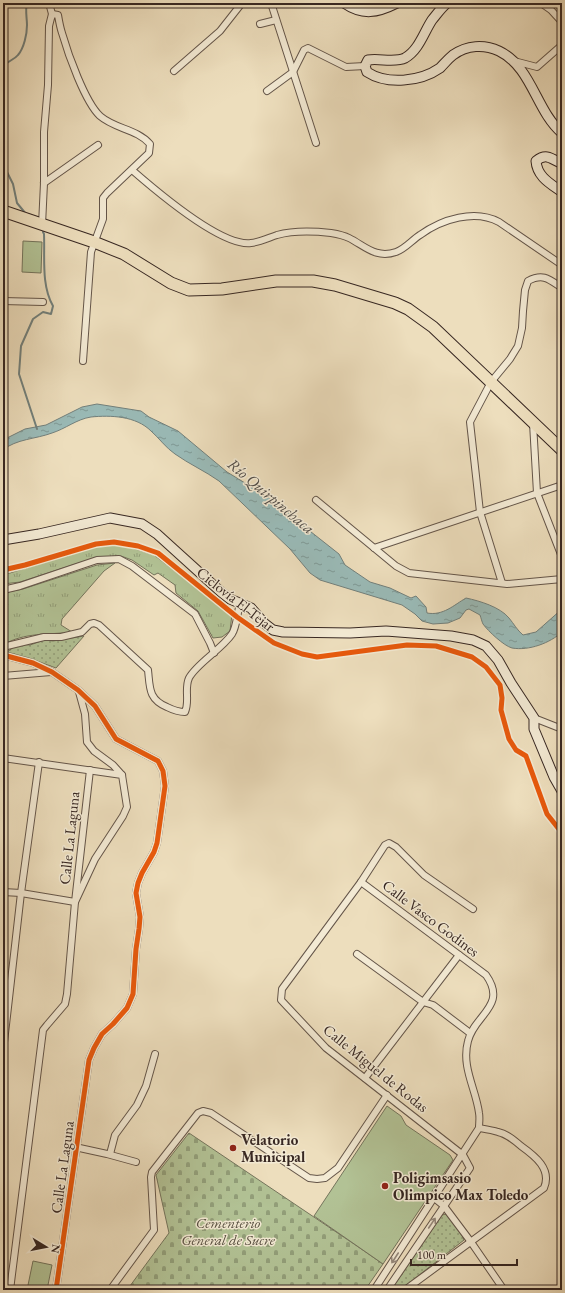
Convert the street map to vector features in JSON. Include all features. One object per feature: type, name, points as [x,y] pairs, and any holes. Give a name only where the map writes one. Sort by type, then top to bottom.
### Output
[{"type":"highway","points":[[3,211],[94,242],[124,254],[171,283],[189,290],[222,289],[276,281],[313,281],[335,285],[395,303],[418,315],[433,327],[562,450]]},
{"type":"street","points":[[42,225],[44,132],[48,85],[49,26],[52,14],[49,3]]},
{"type":"street","points":[[174,71],[220,31],[242,3]]},
{"type":"street","points":[[271,3],[316,143]]},
{"type":"street","points":[[344,3],[350,7],[365,12],[375,12],[397,3]]},
{"type":"street","points":[[447,3],[432,21],[416,48],[405,58],[393,60],[368,60],[365,66],[366,72],[374,77],[398,80],[413,79],[440,68],[464,48],[475,46],[488,47],[500,51],[512,60],[522,71],[547,115],[562,133]]},
{"type":"street","points":[[541,3],[552,10],[562,22]]},
{"type":"street","points":[[558,3],[562,7]]},
{"type":"street","points":[[52,14],[58,15],[62,33],[82,88],[100,116],[114,125],[140,135],[150,144],[149,153],[103,198],[103,219],[91,252],[83,361]]},
{"type":"street","points":[[260,24],[276,20]]},
{"type":"street","points":[[512,60],[537,67],[562,45]]},
{"type":"street","points":[[267,91],[293,72],[304,50],[308,48],[346,68],[365,66]]},
{"type":"street","points":[[44,183],[98,145]]},
{"type":"street","points":[[562,164],[548,156],[541,157],[536,161],[536,168],[541,176],[562,192]]},
{"type":"street","points":[[132,170],[151,187],[212,232],[231,240],[244,243],[257,242],[291,232],[314,231],[333,233],[347,237],[372,252],[382,254],[395,253],[432,227],[450,220],[476,215],[490,217],[500,222],[562,265]]},
{"type":"street","points":[[502,583],[480,512],[470,422],[491,382],[518,346],[522,328],[525,290],[528,281],[536,277],[548,278],[562,288]]},
{"type":"street","points":[[3,301],[43,302]]},
{"type":"street","points":[[532,422],[537,493],[562,557]]},
{"type":"street","points":[[374,548],[562,485]]},
{"type":"street","points":[[316,500],[396,566],[409,572],[507,584],[562,580]]},
{"type":"street","points":[[3,540],[39,534],[110,518],[142,524],[157,534],[221,592],[230,599],[250,608],[273,630],[283,632],[350,633],[386,631],[451,636],[474,640],[486,646],[498,660],[534,718],[534,729],[554,777],[562,791]]},
{"type":"street","points":[[3,590],[20,586],[97,560],[118,559],[132,566],[195,614],[214,654]]},
{"type":"street","points":[[3,649],[7,646],[44,637],[61,637],[82,632],[90,624],[94,623],[99,625],[148,670],[149,686],[153,697],[160,704],[178,712],[185,712],[188,706],[186,689],[188,679],[193,671],[214,654],[233,633],[240,604]]},
{"type":"street","name":"Calle La Laguna","points":[[3,655],[33,663],[52,672],[78,690],[95,706],[116,739],[158,761],[163,771],[165,786],[157,843],[138,883],[136,893],[140,917],[133,994],[127,1008],[102,1034],[89,1060],[56,1290]]},
{"type":"street","points":[[3,676],[52,672]]},
{"type":"street","points":[[3,892],[21,893],[75,902],[95,860],[124,816],[127,807],[122,775],[113,765],[94,752],[88,742],[85,714],[78,690]]},
{"type":"street","points":[[534,718],[562,729]]},
{"type":"street","points":[[3,758],[122,775]]},
{"type":"street","points":[[3,1051],[5,1020],[11,986],[21,893],[39,762]]},
{"type":"street","name":"Calle La Laguna","points":[[10,1290],[44,1030],[65,1004],[67,994],[75,902],[90,770]]},
{"type":"street","points":[[361,882],[385,845],[390,843],[396,847],[424,876],[473,908]]},
{"type":"street","name":"Calle Vasco Godines","points":[[361,882],[486,975],[491,982],[494,993],[492,1005],[470,1033]]},
{"type":"street","name":"Calle Miguel de Rodas","points":[[361,882],[282,989],[280,995],[281,1000],[326,1048],[463,1155]]},
{"type":"street","points":[[356,954],[423,1002],[433,1005],[470,1033],[467,1044],[467,1068],[480,1113],[479,1128],[463,1155],[374,1290]]},
{"type":"street","points":[[365,1078],[458,955]]},
{"type":"street","points":[[3,986],[11,986]]},
{"type":"street","points":[[110,1154],[115,1135],[137,1105],[146,1086],[155,1054]]},
{"type":"street","points":[[110,1290],[154,1230],[152,1172],[198,1113],[203,1111],[211,1113],[309,1178],[317,1179],[325,1178],[338,1168],[386,1095]]},
{"type":"street","points":[[405,1290],[544,1188],[546,1176],[543,1166],[538,1158],[510,1138],[498,1132],[479,1128]]},
{"type":"street","points":[[76,1147],[110,1154],[136,1162]]},
{"type":"street","points":[[387,1290],[470,1168],[463,1155]]},
{"type":"street","points":[[434,1198],[444,1206],[471,1242],[503,1290]]},
{"type":"green space","points":[[23,241],[42,242],[41,273],[22,272]]},
{"type":"green space","points":[[120,545],[154,555],[232,614],[230,631],[222,637],[213,638],[198,611],[176,593],[175,585],[158,573],[154,575],[132,560],[121,556],[94,558],[20,582],[3,584],[3,573],[10,573],[95,546]]},
{"type":"green space","points":[[115,563],[104,571],[62,619],[61,625],[72,632],[28,636],[3,645],[3,593],[23,589],[97,565]]},
{"type":"green space","points":[[84,636],[56,668],[7,652],[18,644],[30,645],[44,640],[53,641]]},
{"type":"green space","points":[[3,988],[7,989],[6,1014],[3,1016]]},
{"type":"green space","name":"Poligimsasio Olimpico Max Toledo","points":[[387,1106],[401,1116],[406,1125],[450,1155],[453,1160],[383,1264],[314,1216]]},
{"type":"green space","name":"Cementerio General de Sucre","points":[[189,1133],[383,1264],[365,1290],[127,1290],[169,1233],[156,1175]]},
{"type":"green space","points":[[446,1214],[462,1235],[464,1240],[400,1290],[391,1290],[442,1215]]},
{"type":"green space","points":[[33,1261],[52,1265],[47,1290],[27,1290]]},
{"type":"water","points":[[97,404],[141,411],[149,417],[178,431],[227,472],[268,497],[293,516],[339,554],[345,565],[370,582],[390,588],[411,598],[416,596],[426,607],[427,613],[438,613],[453,607],[466,598],[483,603],[505,614],[523,635],[536,632],[562,609],[562,632],[552,640],[539,645],[519,649],[512,648],[496,638],[483,624],[480,615],[469,609],[466,610],[460,618],[448,623],[433,624],[422,621],[402,605],[320,580],[310,573],[290,549],[219,481],[175,454],[145,426],[131,419],[107,416],[86,418],[52,433],[20,441],[3,450],[3,440],[25,429],[46,425],[82,407]]},
{"type":"waterway","points":[[3,67],[6,63],[18,55],[23,45],[27,29],[27,3]]},
{"type":"waterway","points":[[3,168],[7,172],[13,184],[17,203],[26,214]]},
{"type":"waterway","points":[[37,429],[19,374],[21,346],[33,319],[43,312],[51,314],[53,306],[49,298],[45,280],[43,232]]},
{"type":"cycle path","name":"Ciclovía El Tejar","points":[[3,570],[96,544],[114,542],[138,546],[158,553],[237,617],[274,643],[302,654],[317,657],[407,645],[436,646],[472,657],[486,667],[500,685],[502,698],[501,710],[509,739],[516,750],[526,756],[547,814],[562,833]]},
{"type":"cycle path","points":[[3,655],[33,663],[52,672],[78,690],[95,706],[116,739],[158,761],[163,771],[165,786],[157,843],[154,852],[142,873],[136,893],[140,917],[133,994],[127,1008],[102,1034],[89,1060],[56,1290]]},
{"type":"place","name":"Velatorio Municipal","points":[[233,1148]]},
{"type":"place","name":"Poligimsasio Olimpico Max Toledo","points":[[385,1186]]},
{"type":"water label","name":"Río Quirpinchaca","points":[[271,496]]}]
